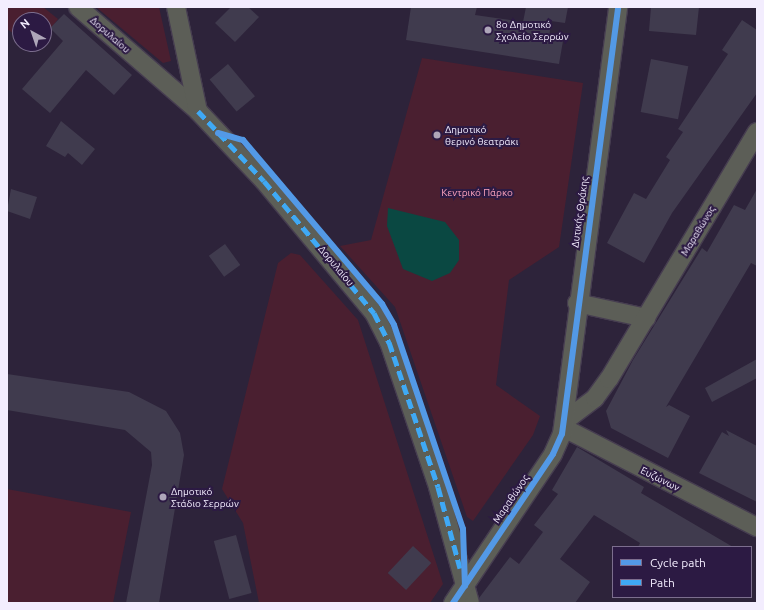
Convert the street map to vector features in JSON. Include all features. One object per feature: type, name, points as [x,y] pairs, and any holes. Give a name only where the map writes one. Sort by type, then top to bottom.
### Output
[{"type":"street","name":"Δορυλαίου","points":[[78,7],[198,111],[264,181],[374,312],[389,342],[438,487],[470,603]]},
{"type":"street","points":[[176,7],[198,111]]},
{"type":"street","name":"Δυτικής Θράκης","points":[[565,424],[577,303],[618,7]]},
{"type":"street","name":"Μαραθώνος","points":[[453,603],[554,454],[565,424],[595,398],[646,318],[757,132]]},
{"type":"street","points":[[577,303],[646,318]]},
{"type":"street","name":"Ευζώνων","points":[[565,424],[757,527]]},
{"type":"green space","points":[[7,7],[43,7],[49,12],[12,12],[12,32],[7,29]]},
{"type":"green space","points":[[96,7],[159,7],[171,61],[163,63]]},
{"type":"green space","points":[[52,14],[58,19],[52,27]]},
{"type":"green space","name":"Κεντρικό Πάρκο","points":[[422,58],[583,83],[559,247],[509,280],[496,385],[540,416],[533,435],[473,521],[467,517],[395,307],[340,246],[371,240]]},
{"type":"green space","points":[[291,253],[300,255],[358,320],[443,584],[430,603],[259,603],[243,523],[222,489],[278,263]]},
{"type":"green space","points":[[7,489],[131,512],[113,603],[7,603]]},
{"type":"shaded area","points":[[388,208],[445,222],[459,240],[459,260],[450,273],[432,281],[403,269],[387,226]]},
{"type":"building","points":[[231,7],[248,7],[259,17],[235,42],[215,23]]},
{"type":"building","points":[[411,7],[477,7],[475,15],[523,22],[526,7],[568,7],[565,23],[551,21],[549,39],[563,41],[559,64],[406,40]]},
{"type":"building","points":[[651,7],[699,7],[696,35],[649,31]]},
{"type":"building","points":[[64,14],[132,75],[114,95],[86,70],[50,113],[22,89],[63,41],[52,30],[52,26]]},
{"type":"building","points":[[742,20],[757,30],[757,93],[672,213],[644,263],[607,243],[634,193],[646,199],[670,160],[666,157],[683,132],[678,129],[728,54],[722,50]]},
{"type":"building","points":[[651,59],[688,66],[678,119],[641,112]]},
{"type":"building","points":[[228,64],[255,96],[237,112],[210,79]]},
{"type":"building","points":[[61,121],[95,149],[82,165],[68,153],[65,157],[46,146]]},
{"type":"building","points":[[11,189],[37,197],[30,219],[7,211]]},
{"type":"building","points":[[757,189],[757,266],[751,263],[666,407],[669,405],[690,416],[668,458],[611,428],[606,411],[633,360],[702,248],[707,252],[734,205],[745,210]]},
{"type":"building","points":[[225,244],[240,265],[224,277],[209,256]]},
{"type":"building","points":[[757,359],[757,378],[712,402],[705,388]]},
{"type":"building","name":"Δημοτικό Στάδιο Σερρών","points":[[7,374],[129,392],[166,411],[180,433],[184,455],[159,603],[126,603],[152,465],[151,452],[125,430],[7,410]]},
{"type":"building","points":[[726,430],[757,446],[757,502],[699,473],[722,432],[729,436]]},
{"type":"building","points":[[577,447],[644,487],[641,493],[731,546],[638,546],[640,543],[594,515],[560,559],[590,582],[575,603],[480,603],[479,598],[510,557],[519,564],[543,532],[534,525],[558,494],[552,490]]},
{"type":"building","points":[[236,535],[252,593],[229,599],[214,541]]},
{"type":"building","points":[[413,546],[431,563],[406,590],[388,573]]},
{"type":"marked path","points":[[198,111],[264,181],[374,313],[389,342],[438,487],[460,568]]},
{"type":"cycle path","points":[[453,603],[553,454],[562,434],[618,7]]},
{"type":"cycle path","points":[[218,133],[243,140],[382,304],[394,325],[463,529],[465,586]]},
{"type":"place","name":"8ο Δημοτικό Σχολείο Σερρών","points":[[488,30]]},
{"type":"place","name":"Δημοτικό θερινό θεατράκι","points":[[437,135]]},
{"type":"place","name":"Δημοτικό Στάδιο Σερρών","points":[[163,497]]}]
